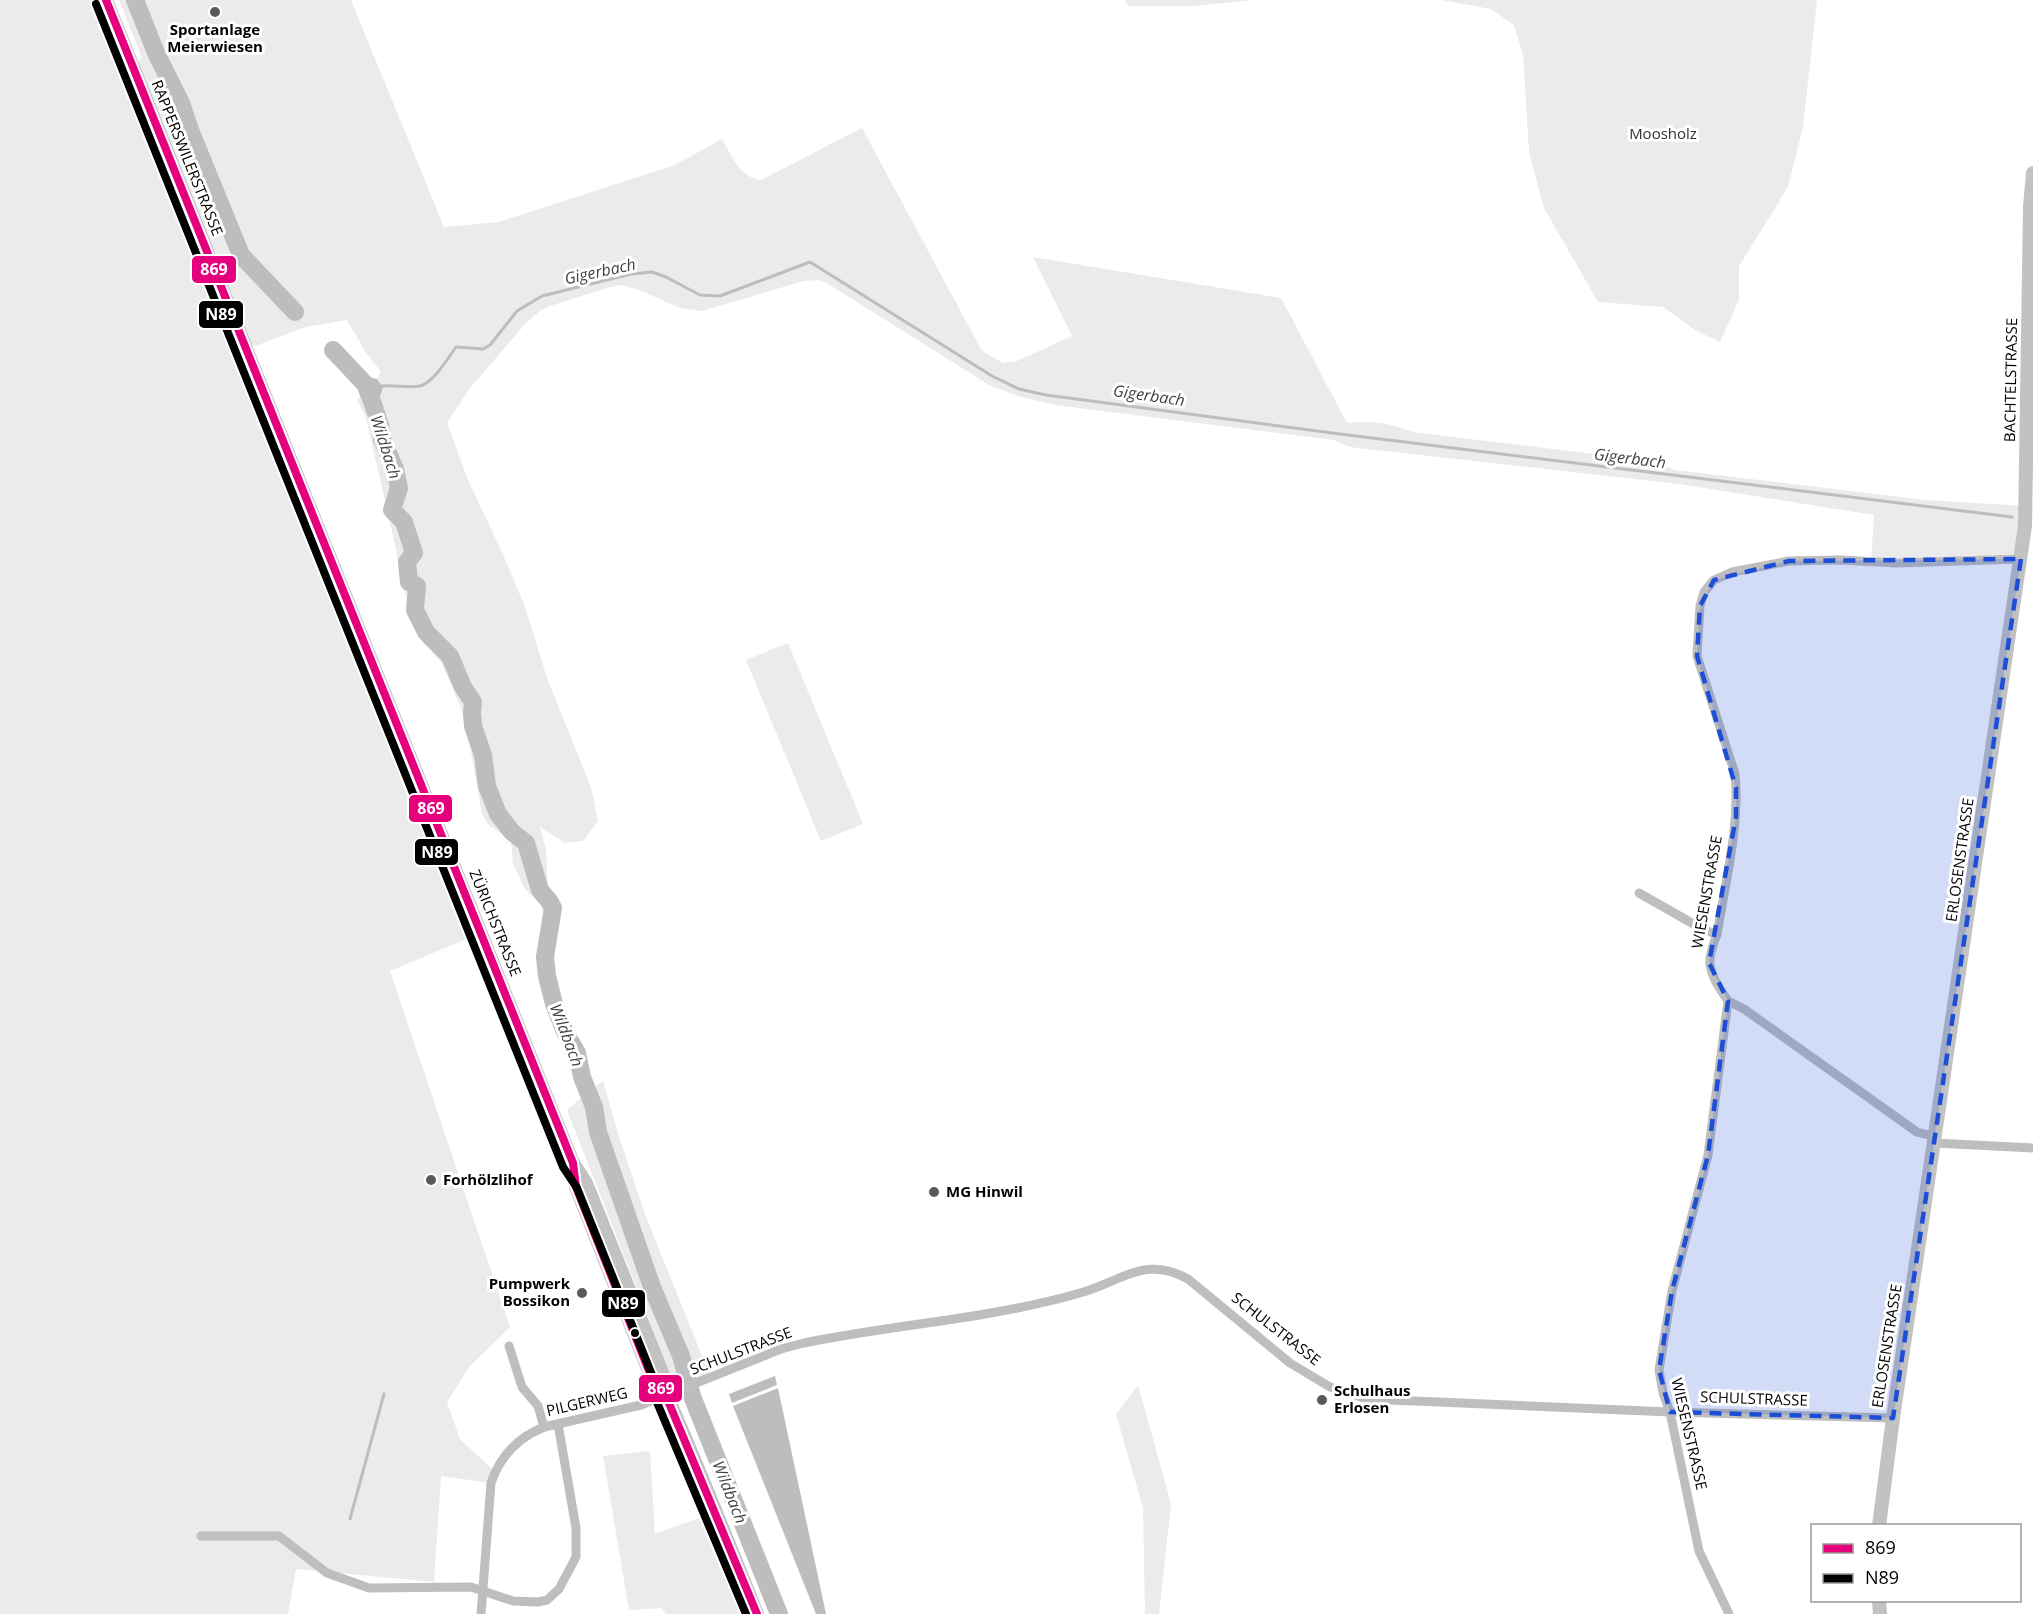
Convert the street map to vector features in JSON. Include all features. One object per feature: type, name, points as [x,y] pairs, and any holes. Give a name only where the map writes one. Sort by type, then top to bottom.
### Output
[{"type":"main road","name":"RAPPERSWILERSTRASSE","points":[[106,0],[332,561]]},
{"type":"main road","name":"BACHTELSTRASSE","points":[[2016,587],[2027,506],[2030,451],[2030,207],[2033,172]]},
{"type":"main road","name":"ZÜRICHSTRASSE","points":[[332,561],[573,1163],[576,1187],[651,1376],[666,1396],[695,1460],[757,1614]]},
{"type":"main road","name":"ERLOSENSTRASSE","points":[[1879,1524],[2016,587]]},
{"type":"street","name":"WIESENSTRASSE","points":[[1729,1614],[1699,1551],[1670,1412],[1662,1393],[1659,1370],[1672,1291],[1708,1155],[1728,1001],[1716,984],[1709,963],[1717,935],[1736,817],[1736,788],[1735,774],[1697,656],[1700,606],[1704,592],[1714,580],[1732,572],[1789,561],[1840,560],[1897,563],[2020,559]]},
{"type":"street","points":[[1639,893],[1717,935]]},
{"type":"street","points":[[1728,1001],[1744,1009],[1917,1132],[1935,1140],[2033,1148]]},
{"type":"street","name":"SCHULSTRASSE","points":[[666,1396],[781,1349],[804,1343],[1043,1304],[1088,1291],[1142,1270],[1158,1268],[1174,1271],[1188,1279],[1290,1363],[1329,1387],[1367,1400],[1893,1418]]},
{"type":"street","points":[[509,1346],[522,1387],[538,1406],[544,1427]]},
{"type":"street","name":"PILGERWEG","points":[[481,1614],[489,1496],[495,1471],[506,1454],[520,1439],[544,1427],[637,1406],[666,1396]]},
{"type":"street","points":[[201,1536],[279,1536],[327,1573],[369,1588],[471,1587],[513,1601],[547,1600],[559,1589],[576,1557],[576,1528],[558,1424]]},
{"type":"highlighted area","points":[[2021,559],[1893,1418],[1670,1412],[1659,1370],[1672,1291],[1708,1155],[1728,1001],[1709,963],[1736,817],[1736,788],[1697,656],[1700,606],[1714,580],[1789,561]]},
{"type":"green space","points":[[0,0],[106,0],[132,62],[142,58],[119,0],[351,0],[444,227],[499,222],[675,165],[722,139],[742,170],[747,175],[761,180],[862,128],[982,351],[1003,363],[1017,361],[1072,336],[1033,257],[1281,298],[1347,423],[1381,423],[1413,432],[1652,461],[1675,470],[1925,500],[2027,506],[2021,559],[1871,561],[1874,515],[1679,484],[1350,447],[1334,440],[1055,405],[1018,396],[989,385],[819,280],[804,281],[702,311],[680,308],[637,289],[621,285],[540,311],[527,322],[470,388],[447,423],[468,480],[525,607],[548,681],[591,787],[598,821],[583,841],[565,843],[540,827],[546,850],[548,888],[557,900],[552,967],[565,1013],[584,1053],[593,1088],[603,1081],[645,1214],[711,1378],[677,1391],[567,1110],[581,1098],[575,1072],[562,1043],[540,976],[539,942],[543,914],[540,904],[525,889],[513,864],[511,841],[488,824],[482,814],[460,705],[441,662],[422,642],[400,577],[396,549],[366,418],[357,400],[365,392],[370,401],[380,381],[377,379],[381,372],[365,351],[347,320],[306,327],[247,349],[481,933],[390,971],[510,1327],[469,1367],[447,1402],[460,1439],[492,1469],[491,1483],[441,1476],[434,1582],[296,1569],[288,1614],[0,1614]]},
{"type":"green space","points":[[1125,0],[1253,0],[1195,6],[1128,6]]},
{"type":"green space","name":"Moosholz","points":[[1441,0],[1817,0],[1803,127],[1788,187],[1739,266],[1739,300],[1720,342],[1695,330],[1663,307],[1598,302],[1544,208],[1529,152],[1523,55],[1514,25],[1491,9]]},
{"type":"green space","points":[[788,643],[863,824],[821,841],[746,660]]},
{"type":"green space","points":[[1138,1385],[1171,1504],[1159,1614],[1145,1614],[1143,1508],[1116,1414]]},
{"type":"green space","points":[[650,1451],[655,1534],[716,1512],[756,1614],[666,1614],[662,1608],[629,1610],[603,1456]]},
{"type":"shaded area","points":[[369,377],[377,379],[383,387],[381,394],[373,404],[360,386]]},
{"type":"shaded area","points":[[775,1376],[777,1385],[732,1403],[729,1394]]},
{"type":"shaded area","points":[[778,1388],[826,1614],[816,1614],[733,1406]]},
{"type":"waterway","name":"Wildbach","points":[[135,0],[156,53],[181,103],[241,255],[295,312]]},
{"type":"waterway","name":"Gigerbach","points":[[381,386],[415,387],[425,384],[440,369],[456,347],[483,349],[490,345],[517,311],[542,296],[631,274],[652,272],[700,295],[720,296],[810,262],[992,376],[1019,389],[1046,395],[1340,434],[2012,517]]},
{"type":"waterway","name":"Wildbach","points":[[333,350],[365,384],[380,425],[382,439],[395,469],[399,488],[392,510],[404,522],[414,553],[407,562],[409,582],[417,586],[415,610],[426,632],[450,656],[463,687],[473,702],[473,726],[483,755],[487,786],[498,814],[512,832],[526,843],[540,890],[553,908],[545,957],[554,1004],[565,1032],[577,1053],[582,1077],[594,1107],[598,1132],[652,1287],[681,1356],[692,1396],[779,1614]]},
{"type":"waterway","points":[[350,1519],[384,1394]]},
{"type":"transit line","name":"869","points":[[106,0],[573,1163],[576,1187],[651,1376],[666,1396],[757,1614]]},
{"type":"transit line","name":"N89","points":[[96,4],[563,1167],[577,1188],[654,1380],[656,1400],[746,1614]]},
{"type":"place","name":"Sportanlage Meierwiesen","points":[[215,12]]},
{"type":"place","name":"Forhölzlihof","points":[[431,1180]]},
{"type":"place","name":"MG Hinwil","points":[[934,1192]]},
{"type":"place","name":"Pumpwerk Bossikon","points":[[582,1293]]},
{"type":"place","name":"Schulhaus Erlosen","points":[[1322,1400]]}]
